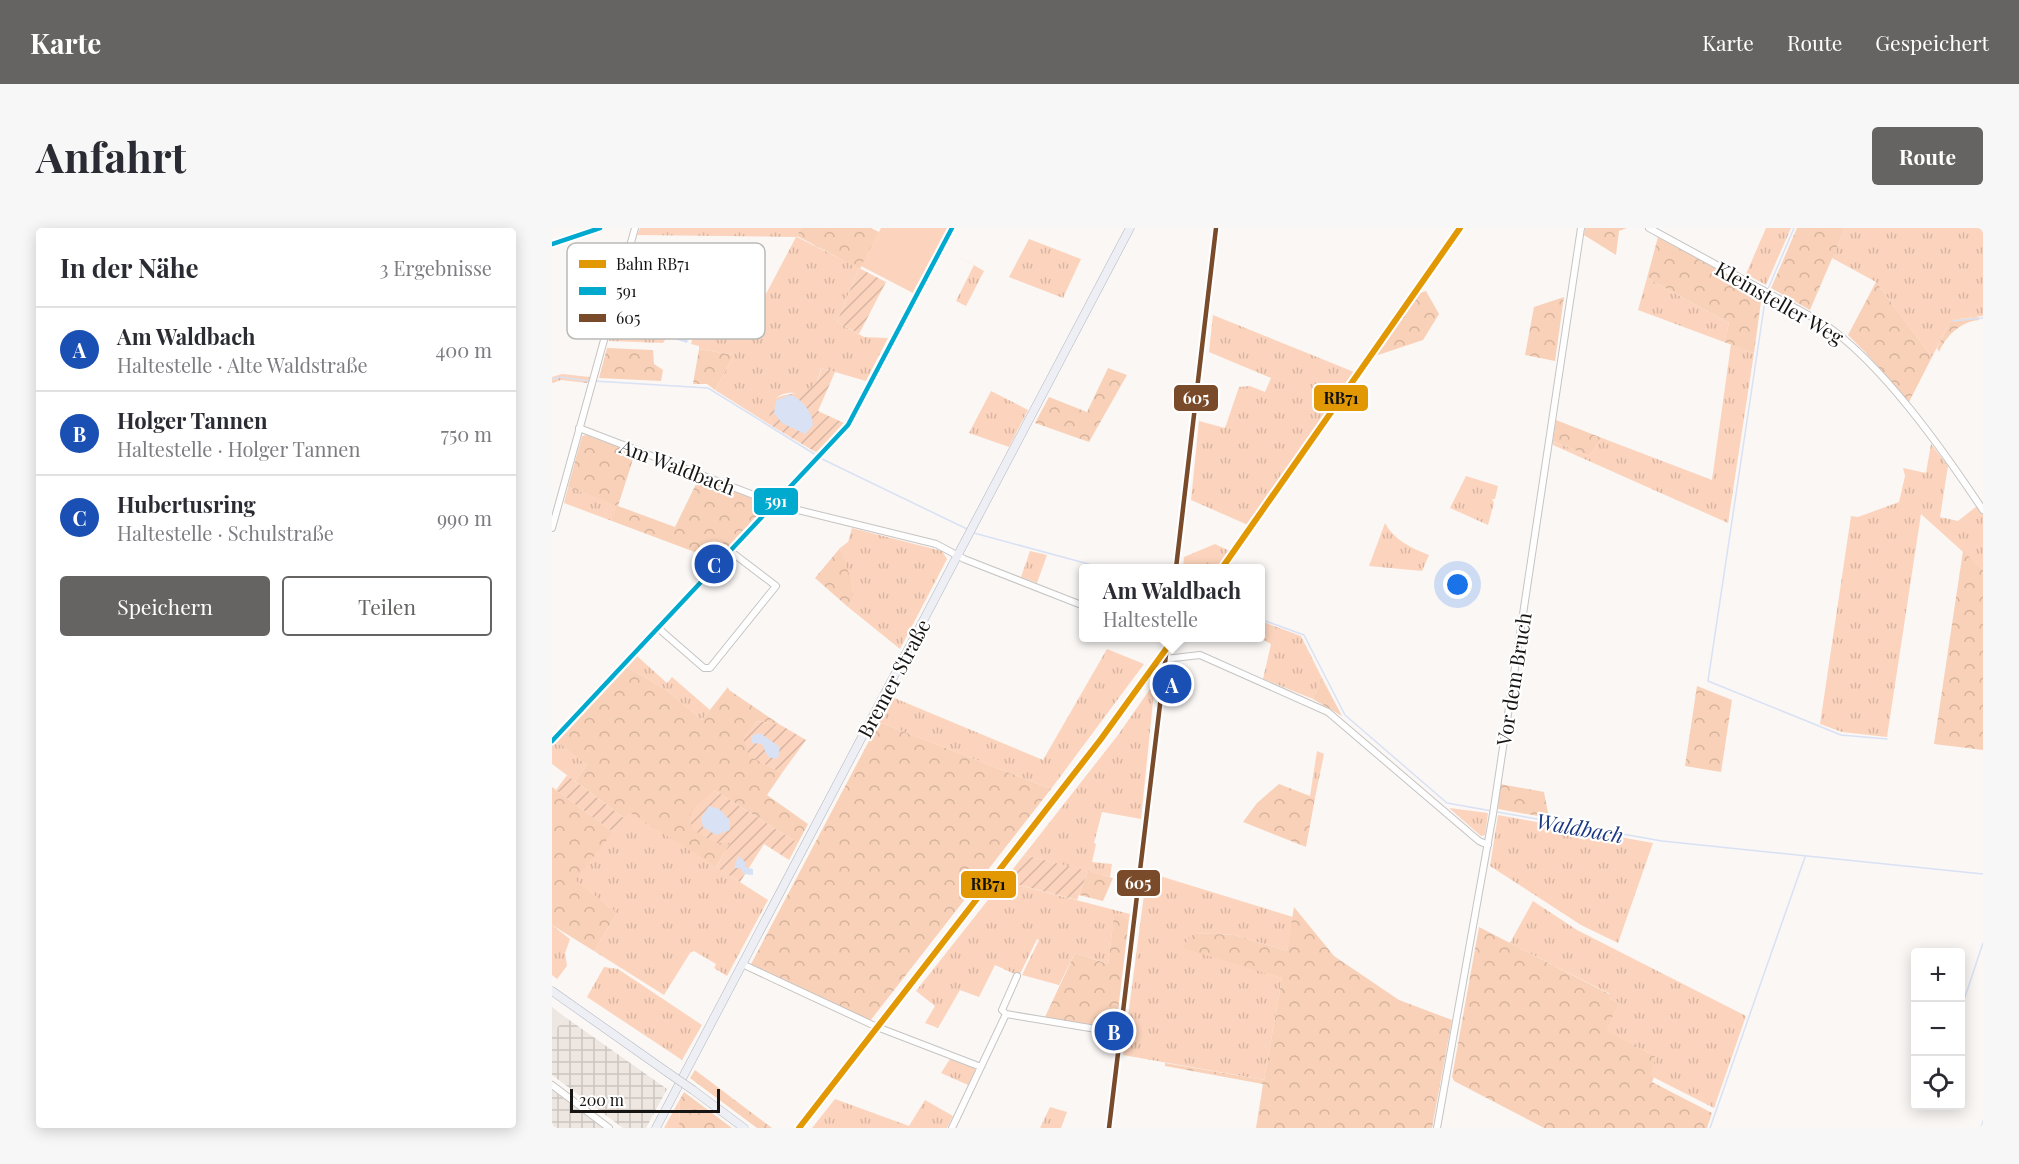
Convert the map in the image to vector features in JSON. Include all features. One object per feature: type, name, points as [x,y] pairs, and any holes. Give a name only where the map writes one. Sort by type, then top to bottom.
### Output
[{"type":"main road","name":"Bremer Straße","points":[[656,1128],[1130,228]]},
{"type":"main road","points":[[552,991],[744,1128]]},
{"type":"street","points":[[552,244],[600,228]]},
{"type":"street","points":[[630,243],[634,228]]},
{"type":"street","points":[[552,741],[848,425],[952,228]]},
{"type":"street","points":[[1176,564],[1216,228]]},
{"type":"street","name":"Vor dem Bruch","points":[[1437,1128],[1488,845],[1581,228]]},
{"type":"street","name":"Kleinsteller Weg","points":[[1649,228],[1767,291],[1849,340],[1906,407],[1983,510]]},
{"type":"street","points":[[552,528],[603,339]]},
{"type":"street","name":"Am Waldbach","points":[[579,428],[775,503],[936,544],[957,556],[1079,604]]},
{"type":"street","points":[[658,628],[704,668],[710,668],[776,586],[730,551]]},
{"type":"street","points":[[1109,1128],[1167,642]]},
{"type":"street","points":[[1165,659],[1200,655],[1328,712],[1479,841],[1488,845]]},
{"type":"street","points":[[742,964],[877,1027],[981,1067]]},
{"type":"street","points":[[1017,976],[1002,1010],[1006,1014],[1120,1034]]},
{"type":"street","points":[[952,1128],[1006,1014]]},
{"type":"street","points":[[552,1085],[609,1128]]},
{"type":"shaded area","points":[[552,1007],[565,1017],[552,1035]]},
{"type":"shaded area","points":[[565,1017],[667,1089],[646,1128],[623,1128],[552,1075],[552,1035]]},
{"type":"shaded area","points":[[552,1090],[576,1108],[603,1128],[552,1128]]},
{"type":"green space","points":[[640,228],[801,228],[797,237],[859,268],[837,322],[864,337],[888,338],[866,381],[821,368],[817,382],[807,392],[782,394],[777,397],[770,415],[772,426],[715,390],[734,355],[699,349],[699,346],[691,344],[692,339],[765,339],[765,294],[796,237],[637,235]]},
{"type":"green space","points":[[801,228],[871,228],[879,232],[860,269],[797,236]]},
{"type":"green space","points":[[881,228],[948,228],[913,293],[861,266]]},
{"type":"green space","points":[[1585,228],[1627,228],[1619,231],[1616,255],[1584,235]]},
{"type":"green space","points":[[1766,228],[1791,228],[1766,285],[1746,274]]},
{"type":"green space","points":[[1797,228],[1845,228],[1810,310],[1771,288]]},
{"type":"green space","points":[[1845,228],[1983,228],[1983,316],[1951,320],[1932,357],[1876,282],[1832,258]]},
{"type":"green space","points":[[1658,237],[1762,294],[1754,353],[1724,342],[1729,323],[1647,278]]},
{"type":"green space","points":[[1029,239],[1081,259],[1063,298],[1009,277]]},
{"type":"green space","points":[[974,265],[984,271],[966,306],[956,301]]},
{"type":"green space","points":[[859,268],[886,282],[859,334],[837,322]]},
{"type":"green space","points":[[1647,278],[1729,323],[1724,342],[1638,310]]},
{"type":"green space","points":[[1876,282],[1932,357],[1908,404],[1868,355],[1848,335]]},
{"type":"green space","points":[[1426,291],[1439,314],[1423,340],[1375,356],[1420,293]]},
{"type":"green space","points":[[1564,297],[1555,361],[1525,355],[1534,307]]},
{"type":"green space","points":[[1213,315],[1354,372],[1248,525],[1191,500],[1199,421],[1225,428],[1239,387],[1250,386],[1265,392],[1271,378],[1209,352]]},
{"type":"green space","points":[[1978,317],[1979,320],[1972,321],[1955,331],[1939,352],[1937,348],[1951,320]]},
{"type":"green space","points":[[610,339],[665,339],[663,343],[609,341]]},
{"type":"green space","points":[[1731,344],[1754,353],[1728,523],[1553,445],[1553,441],[1589,456],[1602,438],[1712,480]]},
{"type":"green space","points":[[607,348],[653,350],[654,364],[663,370],[661,381],[599,378]]},
{"type":"green space","points":[[699,349],[734,355],[715,390],[707,384],[693,384]]},
{"type":"green space","points":[[821,368],[835,372],[818,411],[844,423],[817,453],[772,426],[769,411],[772,402],[779,397],[809,388],[817,381]]},
{"type":"green space","points":[[1108,368],[1127,375],[1089,442],[1035,423],[1049,397],[1087,412]]},
{"type":"green space","points":[[562,374],[590,377],[587,383],[561,380],[552,383],[552,377]]},
{"type":"green space","points":[[991,391],[1028,410],[1009,447],[969,433]]},
{"type":"green space","points":[[1556,420],[1602,438],[1589,456],[1553,441]]},
{"type":"green space","points":[[586,435],[635,453],[618,506],[675,527],[699,478],[766,502],[767,506],[716,560],[612,521],[617,506],[568,487],[582,436]]},
{"type":"green space","points":[[1931,444],[1948,466],[1940,517],[1958,521],[1977,506],[1983,515],[1983,570],[1921,514],[1887,737],[1842,732],[1820,724],[1851,516],[1858,517],[1899,502],[1905,476],[1903,468],[1926,473]]},
{"type":"green space","points":[[1466,476],[1498,486],[1495,499],[1492,499],[1494,503],[1488,525],[1450,508]]},
{"type":"green space","points":[[568,487],[618,506],[612,521],[564,503]]},
{"type":"green space","points":[[1385,523],[1404,543],[1429,555],[1422,571],[1369,566]]},
{"type":"green space","points":[[852,528],[942,551],[947,559],[900,649],[848,607],[853,600],[840,548],[848,542]]},
{"type":"green space","points":[[1215,544],[1230,551],[1221,564],[1183,564],[1184,557]]},
{"type":"green space","points":[[840,548],[850,577],[853,600],[848,607],[815,578]]},
{"type":"green space","points":[[1030,551],[1047,555],[1037,583],[1021,577]]},
{"type":"green space","points":[[1963,551],[1983,570],[1983,750],[1934,744]]},
{"type":"green space","points":[[1265,622],[1301,636],[1322,678],[1313,699],[1263,679],[1271,644],[1265,641]]},
{"type":"green space","points":[[1107,649],[1144,664],[1051,789],[879,722],[892,697],[1043,760]]},
{"type":"green space","points":[[637,656],[667,683],[672,677],[710,710],[702,720],[665,689],[627,667]]},
{"type":"green space","points":[[627,667],[665,689],[702,720],[728,687],[729,690],[779,724],[756,721],[750,756],[782,773],[767,795],[808,824],[798,843],[714,790],[730,843],[716,867],[629,812],[624,818],[575,781],[587,765],[556,742]]},
{"type":"green space","points":[[1322,678],[1342,716],[1313,699]]},
{"type":"green space","points":[[1155,682],[1141,819],[1102,812],[1094,843],[1096,844],[1092,862],[1112,864],[1110,877],[1024,855],[1118,735]]},
{"type":"green space","points":[[1697,686],[1732,700],[1721,772],[1685,766]]},
{"type":"green space","points":[[756,721],[779,724],[806,740],[782,773],[749,756],[743,737]]},
{"type":"green space","points":[[879,722],[1051,789],[870,1021],[750,966]]},
{"type":"green space","points":[[556,742],[587,765],[575,781],[552,764],[552,746]]},
{"type":"green space","points":[[1317,751],[1324,754],[1315,798],[1310,796]]},
{"type":"green space","points":[[567,775],[624,818],[613,832],[556,790]]},
{"type":"green space","points":[[1279,784],[1315,798],[1306,847],[1243,822],[1257,803]]},
{"type":"green space","points":[[1500,784],[1544,792],[1549,818],[1498,809]]},
{"type":"green space","points":[[552,787],[613,832],[575,880],[617,913],[594,951],[552,925]]},
{"type":"green space","points":[[714,790],[798,843],[789,860],[764,844],[740,882],[716,867],[730,843],[716,843],[693,830],[689,817],[696,806]]},
{"type":"green space","points":[[1449,808],[1488,813],[1485,835],[1481,836]]},
{"type":"green space","points":[[629,811],[768,900],[727,976],[714,968],[716,964],[694,951],[690,953],[664,995],[594,951],[617,913],[574,880]]},
{"type":"green space","points":[[1498,815],[1653,843],[1618,943],[1581,925],[1490,866]]},
{"type":"green space","points":[[1024,855],[1088,871],[1077,900],[1003,881]]},
{"type":"green space","points":[[1088,871],[1113,878],[1103,901],[1079,895]]},
{"type":"green space","points":[[1147,872],[1293,917],[1287,951],[1234,935],[1194,933],[1183,947],[1282,978],[1264,1080],[1123,1055]]},
{"type":"green space","points":[[1003,881],[1130,914],[1129,919],[1114,916],[1108,964],[1075,953],[1059,985],[1022,975],[1039,940],[1037,939],[1019,976],[995,965],[979,997],[960,990],[938,1028],[925,1023],[935,1006],[916,991]]},
{"type":"green space","points":[[1533,901],[1577,930],[1746,1016],[1714,1108],[1649,1075],[1656,1057],[1605,1030],[1619,1003],[1609,998],[1610,994],[1510,943]]},
{"type":"green space","points":[[1294,907],[1334,956],[1399,1000],[1452,1020],[1432,1128],[1256,1128],[1263,1084],[1165,1066],[1165,1063],[1264,1080],[1282,978],[1182,948],[1194,933],[1234,935],[1287,951]]},
{"type":"green space","points":[[1114,915],[1129,919],[1116,1027],[1113,1030],[1045,1017],[1075,953],[1108,964]]},
{"type":"green space","points":[[552,925],[570,939],[565,953],[567,966],[557,979],[552,975]]},
{"type":"green space","points":[[1479,927],[1611,995],[1609,998],[1619,1003],[1606,1030],[1656,1057],[1650,1075],[1654,1077],[1652,1082],[1712,1113],[1707,1128],[1544,1128],[1454,1081],[1452,1077]]},
{"type":"green space","points":[[604,967],[618,969],[702,1025],[682,1060],[587,997]]},
{"type":"green space","points":[[950,1059],[976,1069],[968,1085],[941,1073]]},
{"type":"green space","points":[[695,1070],[772,1128],[757,1128],[690,1078]]},
{"type":"green space","points":[[684,1092],[732,1128],[679,1128],[680,1099]]},
{"type":"green space","points":[[680,1099],[679,1128],[664,1128]]},
{"type":"green space","points":[[835,1099],[909,1126],[925,1100],[953,1116],[947,1128],[812,1128]]},
{"type":"green space","points":[[1050,1107],[1067,1112],[1061,1128],[1040,1128]]},
{"type":"water","points":[[677,339],[689,339],[687,343]]},
{"type":"water","points":[[789,395],[802,402],[811,416],[813,425],[805,434],[782,423],[774,413],[776,401]]},
{"type":"water","points":[[760,733],[780,747],[778,759],[768,757],[762,744],[752,743],[751,736]]},
{"type":"water","points":[[709,806],[719,809],[730,820],[730,830],[716,835],[703,827],[701,818]]},
{"type":"water","points":[[738,856],[745,862],[745,867],[753,869],[753,875],[744,874],[740,868],[734,868]]},
{"type":"waterway","points":[[1768,289],[1794,228]]},
{"type":"waterway","points":[[1766,294],[1708,681],[1841,735],[1887,739]]},
{"type":"waterway","points":[[1953,321],[1983,318]]},
{"type":"waterway","points":[[552,379],[560,377],[589,381]]},
{"type":"waterway","points":[[594,381],[708,388],[816,455]]},
{"type":"waterway","points":[[820,458],[967,529]]},
{"type":"waterway","points":[[974,533],[1088,564]]},
{"type":"waterway","name":"Waldbach","points":[[1265,621],[1304,635],[1345,715],[1447,803],[1492,811]]},
{"type":"waterway","name":"Waldbach","points":[[1497,812],[1662,841],[1983,874]]},
{"type":"waterway","points":[[1710,1128],[1805,857]]},
{"type":"waterway","points":[[1963,1002],[1983,943]]},
{"type":"waterway","points":[[1981,1128],[1983,1121]]},
{"type":"rail line","name":"RB71","points":[[1225,564],[1460,228]]},
{"type":"rail line","name":"RB71","points":[[799,1128],[1101,739],[1171,642]]},
{"type":"transit line","name":"591","points":[[552,244],[600,228]]},
{"type":"transit line","name":"591","points":[[552,741],[848,425],[952,228]]},
{"type":"transit line","name":"605","points":[[1176,564],[1216,228]]},
{"type":"transit line","name":"605","points":[[1109,1128],[1168,642]]},
{"type":"place","name":"Hubertusring","points":[[714,564]]},
{"type":"place","name":"Am Waldbach","points":[[1172,684]]},
{"type":"place","name":"Holger Tannen","points":[[1114,1031]]}]
